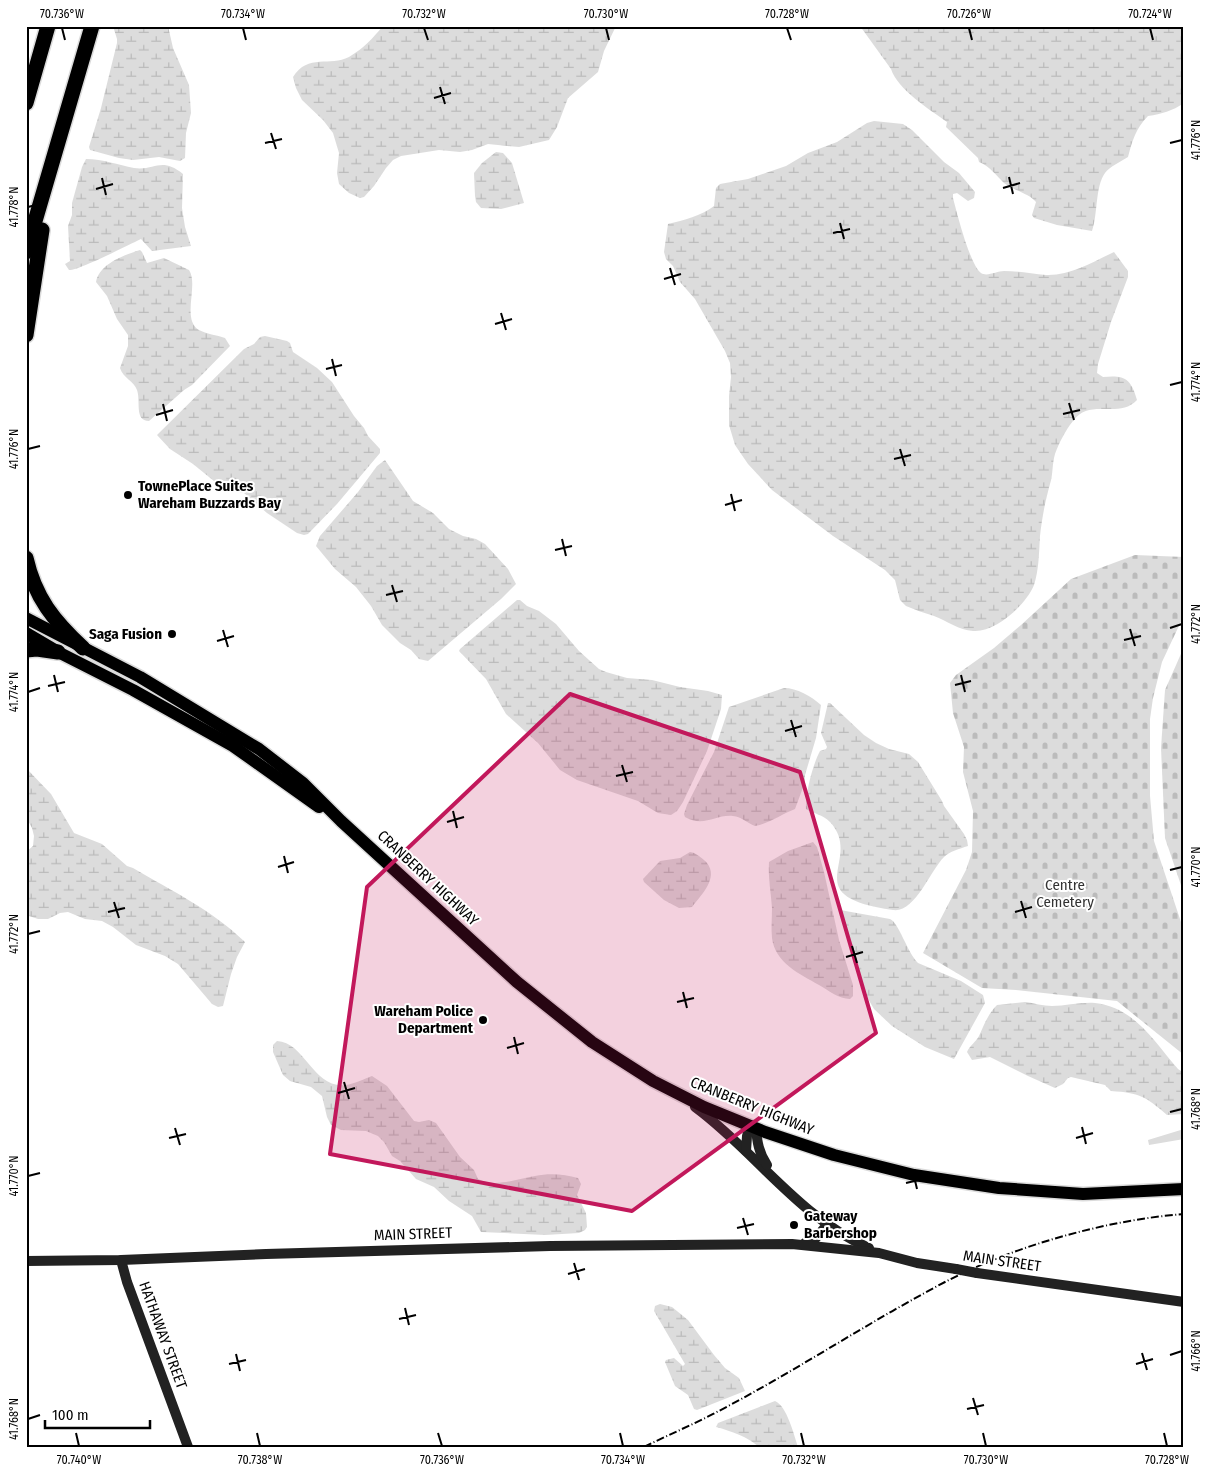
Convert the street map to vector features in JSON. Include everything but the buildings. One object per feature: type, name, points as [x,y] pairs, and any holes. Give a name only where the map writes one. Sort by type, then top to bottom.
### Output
[{"type":"highway","points":[[26,103],[48,26]]},
{"type":"highway","points":[[26,252],[92,26]]},
{"type":"highway","points":[[26,335],[39,245],[64,122]]},
{"type":"highway","points":[[26,558],[35,587],[48,609],[59,626],[83,648]]},
{"type":"highway","points":[[26,650],[37,649],[58,652]]},
{"type":"main road","name":"CRANBERRY HIGHWAY","points":[[26,618],[140,677],[252,744],[304,783],[341,821],[517,982],[592,1042],[653,1081],[704,1107],[753,1127],[834,1155],[914,1175],[995,1188],[1082,1194],[1184,1189]]},
{"type":"main road","name":"CRANBERRY HIGHWAY","points":[[26,633],[226,742],[341,821]]},
{"type":"main road","points":[[674,1091],[711,1119],[746,1150],[798,1202],[831,1228],[879,1253]]},
{"type":"main road","points":[[746,1150],[747,1136],[753,1127]]},
{"type":"main road","points":[[753,1127],[761,1157],[777,1181]]},
{"type":"main road","points":[[801,1244],[814,1239],[831,1228]]},
{"type":"main road","points":[[816,1246],[827,1242],[831,1228]]},
{"type":"main road","name":"MAIN STREET","points":[[26,1261],[121,1260],[284,1253],[550,1246],[717,1243],[801,1244],[879,1253],[917,1263],[977,1273],[1184,1302]]},
{"type":"main road","name":"HATHAWAY STREET","points":[[121,1260],[188,1447]]},
{"type":"highlighted area","points":[[570,694],[800,772],[876,1033],[632,1211],[330,1154],[367,887]]},
{"type":"green space","points":[[113,26],[168,26],[173,48],[189,85],[191,113],[186,133],[185,158],[180,161],[159,157],[133,160],[90,150],[89,147],[117,43]]},
{"type":"green space","points":[[383,26],[616,26],[604,51],[598,72],[568,98],[557,127],[549,140],[519,147],[488,144],[460,152],[439,150],[401,156],[393,160],[374,186],[364,197],[360,198],[349,193],[339,184],[337,173],[339,153],[333,133],[323,120],[302,100],[293,77],[305,65],[342,60],[349,57],[368,43]]},
{"type":"green space","points":[[860,26],[1184,26],[1184,103],[1167,112],[1148,116],[1140,125],[1135,135],[1128,157],[1112,166],[1105,173],[1098,193],[1092,231],[1057,225],[1034,218],[1032,215],[1036,202],[1033,199],[1004,183],[989,168],[979,162],[978,158],[946,127],[947,122],[907,92]]},
{"type":"green space","points":[[874,121],[903,124],[912,130],[944,162],[959,173],[975,192],[974,198],[968,201],[957,193],[953,194],[953,198],[968,250],[981,273],[1014,271],[1055,275],[1081,268],[1114,252],[1128,271],[1128,277],[1111,322],[1097,373],[1103,377],[1126,379],[1132,387],[1137,400],[1129,406],[1121,408],[1088,410],[1080,414],[1067,429],[1054,458],[1042,523],[1038,567],[1034,585],[1024,601],[1009,616],[1000,623],[982,630],[963,629],[906,606],[900,600],[895,580],[885,570],[833,536],[772,490],[748,464],[735,445],[729,425],[730,363],[695,299],[680,282],[673,266],[666,259],[664,252],[668,224],[698,215],[714,206],[716,188],[720,184],[748,179],[786,166],[808,153],[837,142],[867,123]]},
{"type":"green space","points":[[496,152],[503,153],[512,163],[524,203],[501,209],[481,208],[476,202],[474,173],[482,163]]},
{"type":"green space","points":[[86,159],[134,168],[163,165],[169,166],[183,174],[182,208],[191,246],[152,251],[141,239],[92,262],[69,270],[65,264],[70,261],[68,226],[72,215],[72,203]]},
{"type":"green space","points":[[140,250],[147,263],[164,258],[189,270],[192,276],[191,318],[194,325],[199,330],[225,338],[230,346],[192,385],[149,421],[141,418],[137,390],[120,368],[128,346],[128,335],[117,319],[107,296],[96,282],[98,276],[107,265]]},
{"type":"green space","points":[[265,336],[290,343],[293,352],[317,368],[332,382],[368,436],[380,449],[380,453],[337,504],[308,534],[304,535],[297,533],[267,513],[244,493],[225,490],[193,464],[170,449],[157,435],[244,349],[254,344],[260,337]]},
{"type":"green space","points":[[385,460],[413,501],[433,513],[449,529],[485,544],[508,569],[516,584],[428,661],[419,659],[382,625],[371,606],[356,587],[335,569],[316,546],[320,536],[358,492],[377,466]]},
{"type":"green space","name":"Centre Cemetery","points":[[1135,555],[1184,557],[1184,615],[1162,662],[1150,719],[1150,796],[1154,841],[1184,931],[1184,1055],[1117,1001],[982,988],[923,953],[966,870],[972,852],[973,811],[963,772],[964,747],[953,713],[950,683],[956,675],[994,648],[1021,625],[1071,579]]},
{"type":"green space","points":[[517,600],[539,611],[556,624],[579,651],[599,669],[627,678],[652,680],[722,695],[721,709],[707,751],[677,811],[671,815],[658,813],[638,801],[577,780],[560,770],[538,743],[506,714],[486,679],[459,651]]},
{"type":"green space","points":[[1184,647],[1184,894],[1165,838],[1161,748],[1165,690]]},
{"type":"green space","points":[[784,688],[804,693],[821,705],[816,738],[805,775],[805,782],[795,809],[766,823],[755,826],[733,816],[704,821],[685,817],[687,805],[714,752],[729,707]]},
{"type":"green space","points":[[828,703],[864,735],[876,743],[889,749],[909,754],[918,762],[967,840],[968,846],[944,857],[915,898],[901,909],[893,910],[863,904],[846,896],[838,886],[837,875],[841,850],[839,836],[830,822],[806,809],[808,787],[815,763],[820,751],[827,747],[821,733]]},
{"type":"green space","points":[[26,768],[51,794],[74,833],[102,844],[127,866],[177,893],[219,920],[245,942],[231,974],[223,1006],[218,1007],[212,1004],[178,964],[165,956],[136,945],[102,921],[85,919],[68,912],[60,913],[48,919],[38,919],[26,915],[26,852],[33,846],[34,836],[26,817]]},
{"type":"green space","points":[[813,842],[817,847],[824,872],[839,940],[853,985],[853,996],[850,999],[842,998],[804,977],[783,961],[774,947],[769,862],[788,851]]},
{"type":"green space","points":[[690,852],[699,856],[709,866],[711,878],[705,890],[692,907],[679,908],[664,900],[643,879],[660,861],[680,858]]},
{"type":"green space","points":[[840,910],[890,919],[897,926],[910,952],[918,963],[961,981],[983,995],[985,1003],[954,1059],[925,1047],[892,1026],[874,1009],[864,992],[858,976]]},
{"type":"green space","points":[[1025,1002],[1045,1006],[1095,1003],[1109,1006],[1133,1019],[1178,1069],[1184,1073],[1184,1114],[1167,1115],[1136,1094],[1111,1091],[1105,1085],[1071,1077],[1055,1088],[990,1057],[972,1060],[967,1052],[978,1038],[994,1008],[997,1005]]},
{"type":"green space","points":[[277,1041],[287,1043],[295,1049],[325,1080],[335,1084],[346,1085],[372,1076],[387,1086],[414,1121],[429,1120],[436,1123],[460,1157],[474,1170],[478,1179],[485,1182],[499,1183],[551,1174],[578,1178],[581,1184],[577,1195],[586,1213],[587,1227],[579,1233],[545,1235],[481,1232],[472,1216],[449,1201],[434,1187],[416,1179],[400,1161],[392,1156],[378,1136],[366,1131],[341,1130],[331,1125],[322,1096],[311,1087],[290,1081],[283,1075],[273,1052],[273,1045]]},
{"type":"green space","points":[[1184,1129],[1184,1139],[1149,1145],[1148,1140]]},
{"type":"green space","points":[[660,1304],[672,1307],[688,1320],[725,1368],[739,1378],[745,1391],[697,1410],[694,1409],[688,1395],[675,1386],[665,1362],[674,1358],[683,1366],[685,1364],[654,1311],[655,1306]]},
{"type":"green space","points":[[775,1401],[786,1415],[798,1447],[759,1447],[750,1440],[716,1427],[718,1423]]},
{"type":"railway","points":[[644,1447],[744,1397],[887,1314],[972,1269],[1030,1246],[1061,1237],[1123,1222],[1184,1214]]},
{"type":"place","name":"TownePlace Suites Wareham Buzzards Bay","points":[[128,495]]},
{"type":"place","name":"Saga Fusion","points":[[172,634]]},
{"type":"place","name":"Wareham Police Department","points":[[483,1020]]},
{"type":"place","name":"Gateway Barbershop","points":[[794,1225]]}]
